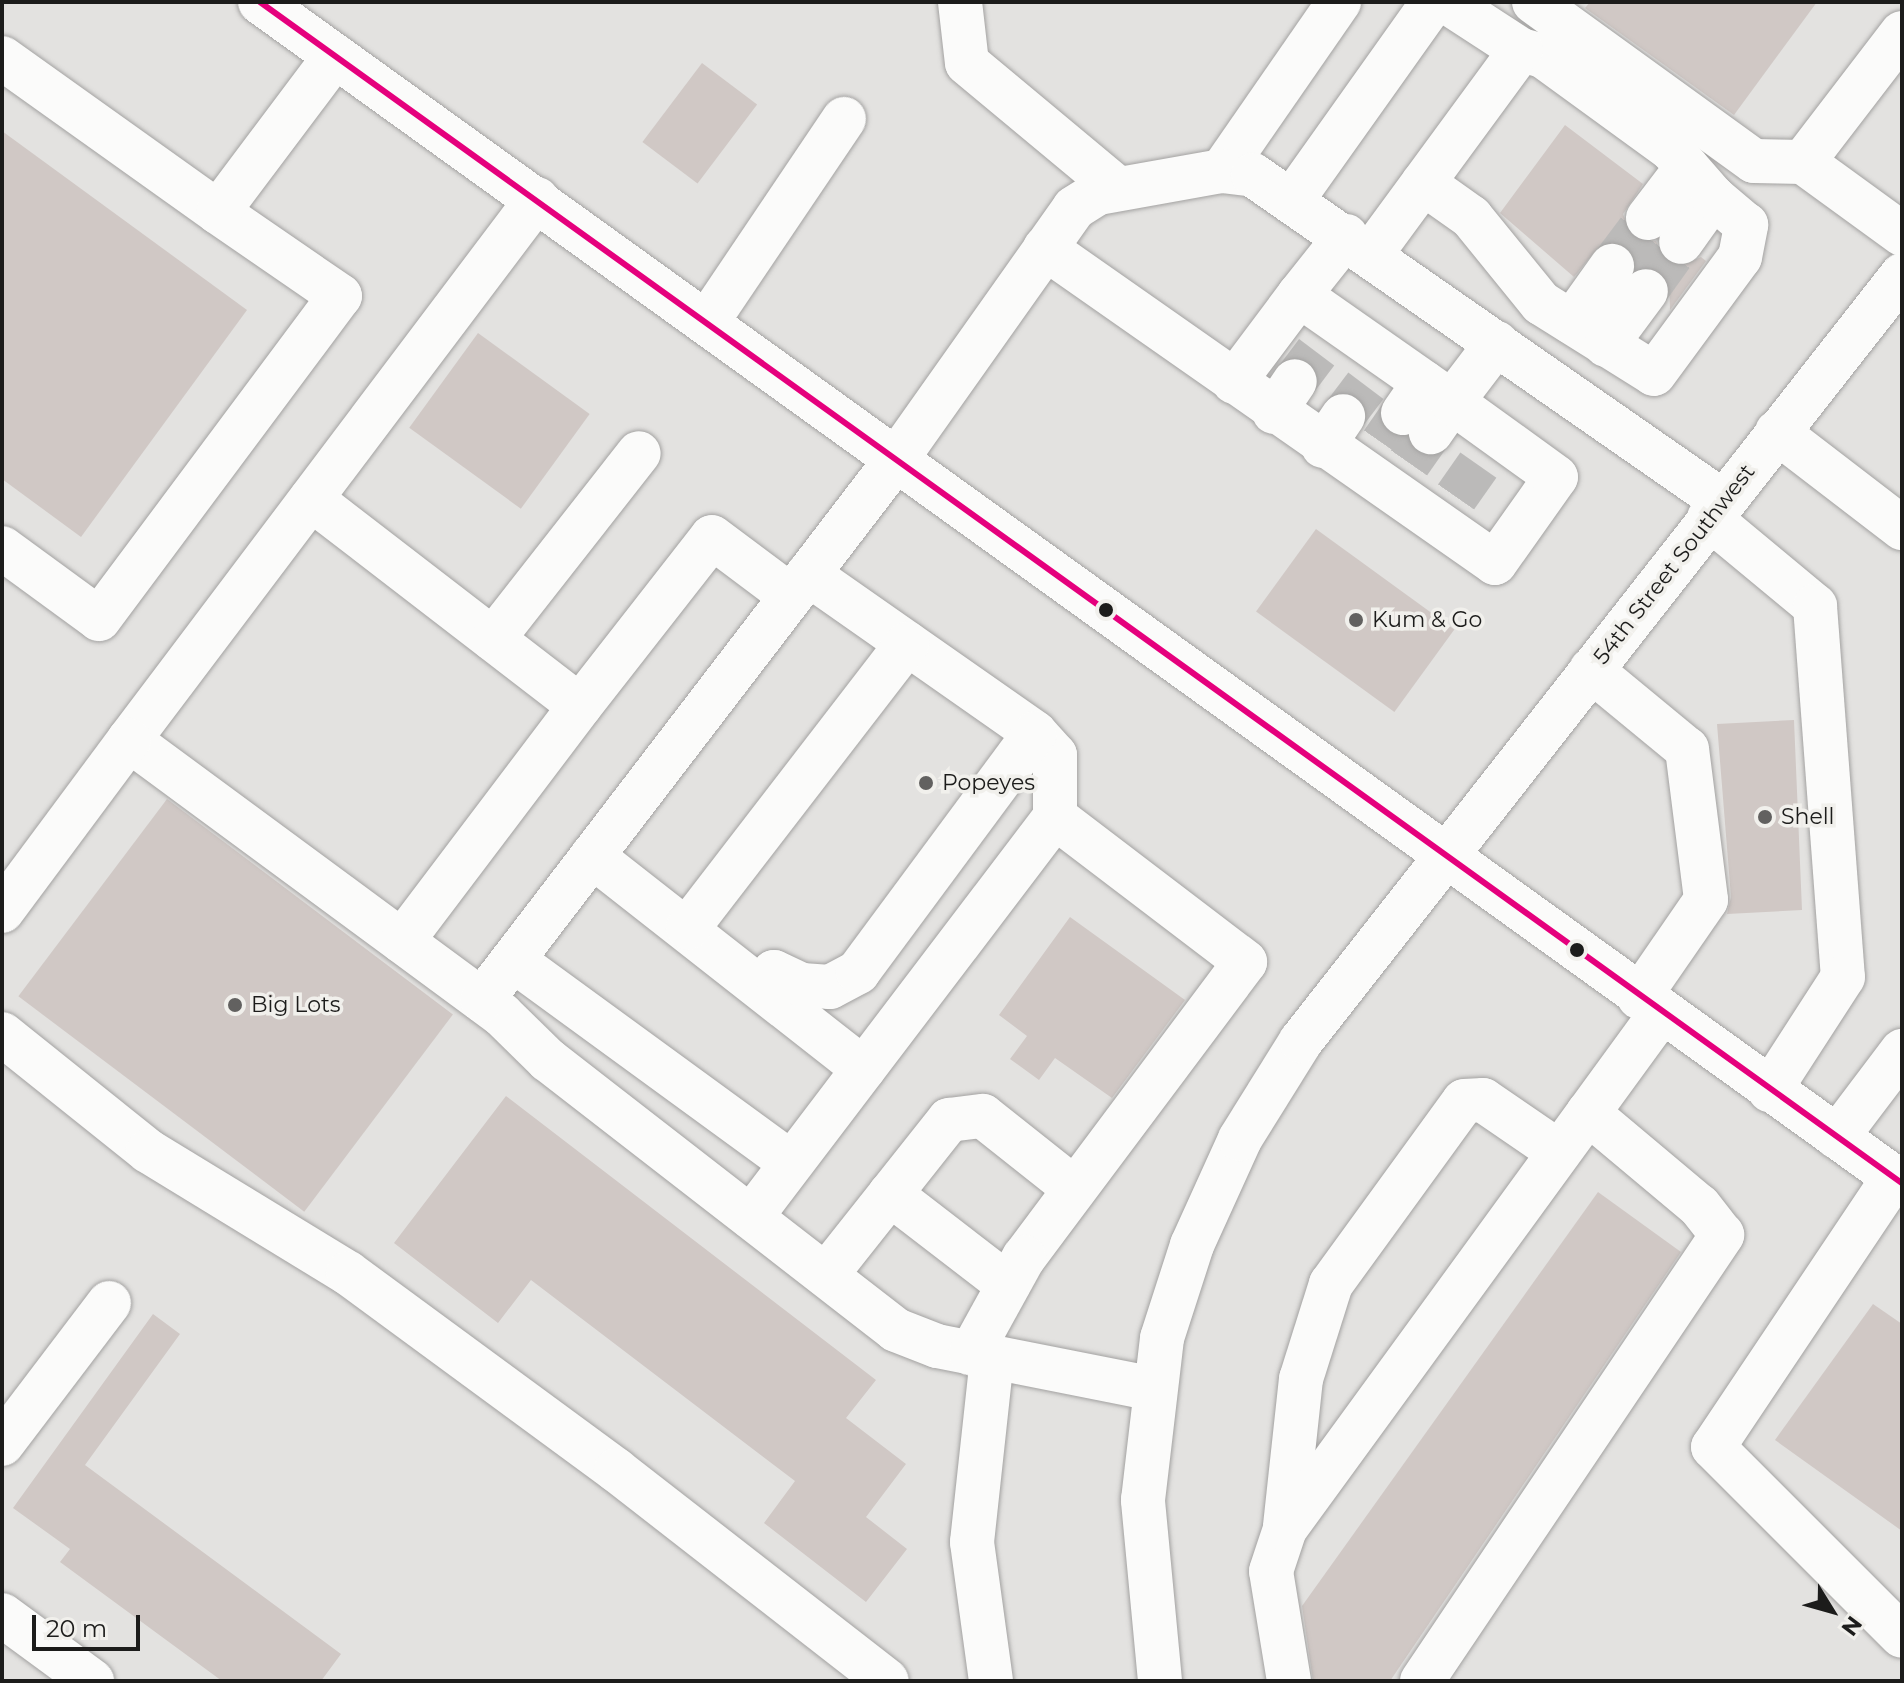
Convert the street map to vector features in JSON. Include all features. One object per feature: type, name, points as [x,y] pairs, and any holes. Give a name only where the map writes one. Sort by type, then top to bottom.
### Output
[{"type":"main road","points":[[260,2],[898,457],[1650,1005],[1898,1180],[1713,1447],[1902,1636]]},
{"type":"main road","points":[[960,2],[967,63],[1116,187]]},
{"type":"main road","points":[[1222,171],[1339,2]]},
{"type":"main road","points":[[1293,199],[1433,2]]},
{"type":"main road","points":[[1423,183],[1471,217],[1541,303],[1654,374],[1740,257],[1746,225],[1708,190],[1543,56],[1521,50],[1447,2]]},
{"type":"main road","points":[[1534,2],[1754,161],[1803,162],[1902,234]]},
{"type":"main road","points":[[1803,162],[1902,33]]},
{"type":"main road","points":[[1234,382],[1299,295],[1358,245],[1423,183],[1521,50]]},
{"type":"main road","points":[[218,212],[335,56]]},
{"type":"main road","points":[[2,58],[340,296],[99,619],[2,548]]},
{"type":"main road","points":[[707,322],[844,119]]},
{"type":"main road","points":[[482,1000],[898,457],[1074,208],[1116,187],[1222,171],[1253,175],[1293,199],[1497,343],[1716,509],[1815,606],[1843,977],[1770,1090]]},
{"type":"main road","points":[[1673,236],[1708,190]]},
{"type":"main road","points":[[2,911],[537,199]]},
{"type":"main road","points":[[1045,248],[1234,382],[1306,367],[1406,437],[1468,480],[1306,367],[1299,295]]},
{"type":"main road","name":"54th Street Southwest","points":[[1160,1681],[1143,1500],[1162,1338],[1192,1245],[1240,1139],[1301,1041],[1902,275]]},
{"type":"main road","points":[[1598,339],[1637,285],[1598,339]]},
{"type":"main road","points":[[1406,437],[1497,343]]},
{"type":"main road","points":[[1777,432],[1902,528]]},
{"type":"main road","points":[[493,639],[639,453]]},
{"type":"main road","points":[[311,499],[580,706]]},
{"type":"main road","points":[[402,941],[712,537],[907,644],[1035,733],[1055,755],[1055,817],[751,1217]]},
{"type":"main road","points":[[688,928],[907,644]]},
{"type":"main road","points":[[1285,1529],[1588,1113],[1706,900],[1687,749],[1591,670]]},
{"type":"main road","points":[[762,988],[774,972],[802,985],[830,987],[858,972],[1035,733]]},
{"type":"main road","points":[[129,740],[482,1000],[548,1060],[896,1330],[981,1356],[1155,1389]]},
{"type":"main road","points":[[991,1681],[972,1542],[981,1356],[1008,1285],[1075,1189],[1245,962],[1055,817]]},
{"type":"main road","points":[[592,856],[688,928],[864,1069]]},
{"type":"main road","points":[[513,960],[791,1163]]},
{"type":"main road","points":[[2,1034],[148,1151],[361,1282],[887,1681]]},
{"type":"main road","points":[[1837,1137],[1902,1051]]},
{"type":"main road","points":[[1289,1681],[1271,1571],[1285,1529],[1301,1379],[1331,1284],[1464,1101],[1483,1100],[1559,1152]]},
{"type":"main road","points":[[1422,1681],[1722,1235],[1699,1206],[1588,1113]]},
{"type":"main road","points":[[826,1275],[949,1120],[983,1116],[1075,1189]]},
{"type":"main road","points":[[890,1194],[1008,1285]]},
{"type":"main road","points":[[2,1444],[109,1303]]},
{"type":"main road","points":[[2,1615],[92,1681]]},
{"type":"building","points":[[1590,2],[1817,2],[1734,115],[1585,8]]},
{"type":"building","points":[[702,63],[757,105],[698,184],[642,142]]},
{"type":"building","points":[[1565,125],[1643,184],[1623,214],[1632,237],[1656,241],[1666,262],[1678,267],[1701,257],[1706,261],[1670,310],[1669,280],[1660,271],[1637,268],[1626,245],[1601,244],[1574,277],[1500,213]]},
{"type":"building","points":[[2,131],[247,310],[81,537],[2,479]]},
{"type":"building","points":[[478,333],[590,414],[521,509],[409,428]]},
{"type":"building","name":"Kum & Go","points":[[1316,529],[1454,630],[1394,712],[1256,612]]},
{"type":"building","points":[[1794,720],[1802,910],[1727,914],[1731,897],[1717,724]]},
{"type":"building","name":"Big Lots","points":[[167,799],[453,1014],[304,1212],[18,996]]},
{"type":"building","points":[[1070,917],[1185,1000],[1112,1098],[1055,1058],[1039,1080],[1010,1059],[1027,1036],[999,1015]]},
{"type":"building","points":[[506,1096],[876,1380],[846,1418],[906,1464],[866,1517],[907,1549],[866,1602],[764,1523],[795,1481],[531,1280],[498,1323],[394,1243]]},
{"type":"building","points":[[1598,1192],[1681,1252],[1390,1681],[1313,1681],[1302,1606]]},
{"type":"building","points":[[1873,1304],[1902,1324],[1902,1531],[1775,1440]]},
{"type":"building","points":[[153,1314],[180,1334],[85,1465],[341,1654],[321,1681],[222,1681],[60,1562],[70,1549],[13,1508]]},
{"type":"tunnel","points":[[1612,266],[1648,218]]},
{"type":"tunnel","points":[[1646,291],[1681,242]]},
{"type":"tunnel","points":[[1295,381],[1317,352]]},
{"type":"tunnel","points":[[1343,416],[1366,386]]},
{"type":"tunnel","points":[[1382,443],[1403,413]]},
{"type":"tunnel","points":[[1409,463],[1431,432]]},
{"type":"tunnel","points":[[1456,497],[1478,465]]},
{"type":"transit line","points":[[260,2],[1902,1183]]},
{"type":"place","name":"Kum & Go","points":[[1356,620]]},
{"type":"place","name":"Popeyes","points":[[926,783]]},
{"type":"place","name":"Shell","points":[[1765,817]]},
{"type":"place","name":"Big Lots","points":[[235,1005]]}]
